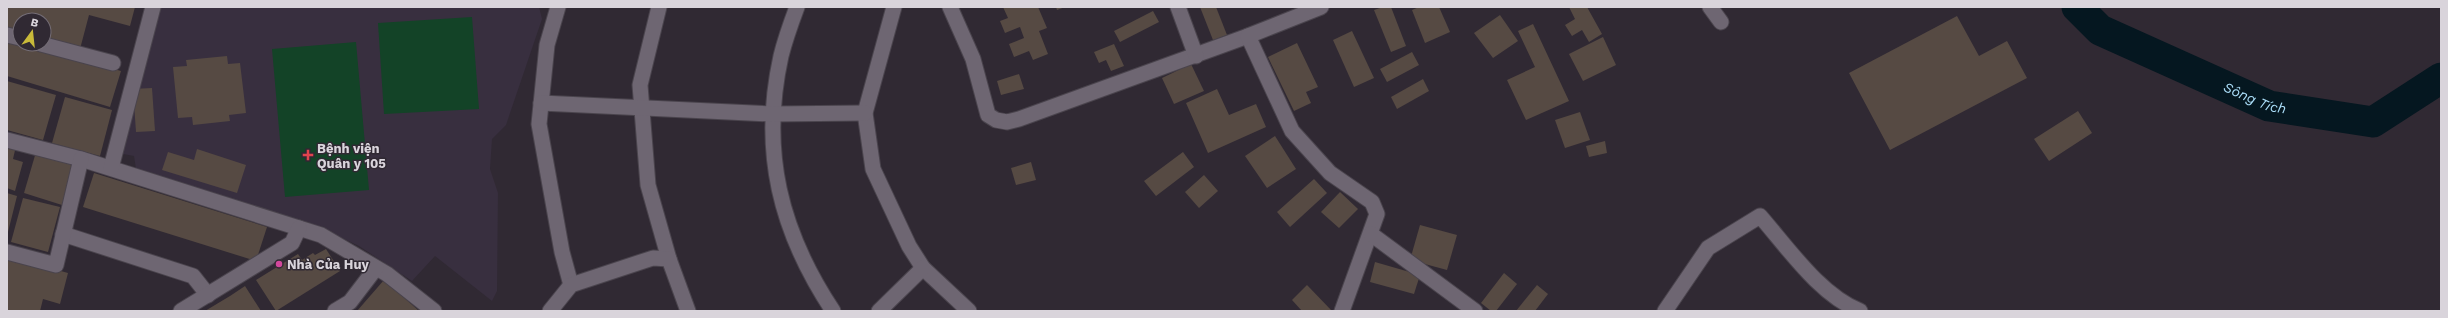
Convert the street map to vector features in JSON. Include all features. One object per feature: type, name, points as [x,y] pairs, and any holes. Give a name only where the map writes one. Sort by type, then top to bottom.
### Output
[{"type":"street","points":[[111,168],[153,7]]},
{"type":"street","points":[[558,7],[547,45],[539,124],[562,252],[572,285]]},
{"type":"street","points":[[659,7],[640,85],[648,185],[669,259],[688,311]]},
{"type":"street","points":[[796,7],[781,56],[772,114],[774,169],[788,225],[816,285],[833,311]]},
{"type":"street","points":[[894,7],[865,113],[873,169],[909,246],[923,268],[969,311]]},
{"type":"street","points":[[950,7],[973,59],[988,116],[996,120],[1007,122],[1044,111],[1196,56],[1321,7]]},
{"type":"street","points":[[1178,7],[1196,56]]},
{"type":"street","points":[[1710,7],[1721,22]]},
{"type":"street","points":[[1248,36],[1292,131],[1330,172],[1372,202],[1377,214],[1342,311]]},
{"type":"street","points":[[52,47],[113,63]]},
{"type":"street","points":[[541,104],[772,114],[865,113]]},
{"type":"street","points":[[7,140],[111,168],[321,235],[376,268],[434,311]]},
{"type":"street","points":[[7,252],[56,265],[81,159]]},
{"type":"street","points":[[1665,311],[1708,248],[1760,216],[1828,291],[1843,304],[1860,311]]},
{"type":"street","points":[[181,311],[292,243],[298,228]]},
{"type":"street","points":[[63,234],[193,276],[208,294]]},
{"type":"street","points":[[1371,234],[1475,311]]},
{"type":"street","points":[[550,311],[572,285],[653,258],[669,259]]},
{"type":"street","points":[[335,311],[350,302],[376,268]]},
{"type":"street","points":[[879,311],[923,268]]},
{"type":"shaded area","name":"Bệnh viện Quân y 105","points":[[151,7],[539,7],[542,19],[506,125],[492,139],[490,169],[498,193],[497,291],[492,301],[435,256],[412,281],[359,246],[327,231],[136,169],[134,156],[118,153]]},
{"type":"green space","points":[[472,17],[479,109],[384,114],[378,23]]},
{"type":"green space","points":[[356,42],[369,190],[285,197],[272,49]]},
{"type":"building","points":[[7,7],[135,7],[130,26],[89,15],[80,49],[52,41],[52,12],[12,12],[12,31],[7,30]]},
{"type":"building","points":[[1003,7],[1038,7],[1047,28],[1039,31],[1048,54],[1033,60],[1029,51],[1014,57],[1009,44],[1024,38],[1020,27],[1005,33],[1000,21],[1008,18]]},
{"type":"building","points":[[1056,7],[1065,7],[1057,10]]},
{"type":"building","points":[[1200,7],[1216,7],[1227,35],[1213,40]]},
{"type":"building","points":[[1383,7],[1391,7],[1406,46],[1391,52],[1374,10]]},
{"type":"building","points":[[1419,7],[1439,7],[1450,32],[1425,43],[1412,10]]},
{"type":"building","points":[[1569,7],[1587,7],[1602,34],[1589,42],[1582,30],[1572,36],[1565,25],[1575,19]]},
{"type":"building","points":[[1153,11],[1159,22],[1120,42],[1114,31]]},
{"type":"building","points":[[1500,15],[1518,41],[1493,58],[1474,33]]},
{"type":"building","points":[[1957,16],[1979,56],[2007,41],[2027,78],[1890,150],[1849,73]]},
{"type":"building","points":[[1533,24],[1569,101],[1526,120],[1507,80],[1535,67],[1518,31]]},
{"type":"building","points":[[1352,31],[1374,78],[1354,87],[1333,40]]},
{"type":"building","points":[[7,37],[12,40],[12,52],[52,52],[52,51],[121,71],[110,107],[7,76]]},
{"type":"building","points":[[1603,37],[1616,65],[1583,81],[1569,54]]},
{"type":"building","points":[[1297,43],[1318,87],[1306,92],[1311,103],[1294,111],[1268,57]]},
{"type":"building","points":[[1114,44],[1124,66],[1111,71],[1106,60],[1099,63],[1094,52]]},
{"type":"building","points":[[1412,52],[1419,65],[1387,82],[1380,69]]},
{"type":"building","points":[[227,56],[228,64],[240,63],[246,113],[229,115],[230,121],[193,125],[192,117],[178,118],[173,67],[187,66],[186,60]]},
{"type":"building","points":[[1191,64],[1204,91],[1174,104],[1162,78]]},
{"type":"building","points":[[1019,74],[1024,89],[1001,95],[997,81]]},
{"type":"building","points":[[1423,79],[1429,91],[1397,109],[1391,97]]},
{"type":"building","points":[[7,81],[56,95],[43,140],[7,130]]},
{"type":"building","points":[[152,88],[155,131],[136,132],[133,89]]},
{"type":"building","points":[[1217,89],[1229,115],[1256,104],[1266,127],[1208,153],[1186,103]]},
{"type":"building","points":[[65,97],[112,110],[100,156],[52,143]]},
{"type":"building","points":[[2078,111],[2092,133],[2049,161],[2034,139]]},
{"type":"building","points":[[1580,112],[1590,140],[1565,148],[1555,120]]},
{"type":"building","points":[[1275,136],[1296,169],[1267,188],[1245,156]]},
{"type":"building","points":[[1605,141],[1607,153],[1589,157],[1586,146]]},
{"type":"building","points":[[7,144],[16,146],[13,159],[23,162],[15,191],[7,188]]},
{"type":"building","points":[[197,149],[246,165],[237,193],[162,170],[168,152],[194,160]]},
{"type":"building","points":[[36,152],[74,164],[62,205],[24,193]]},
{"type":"building","points":[[1183,152],[1194,167],[1156,196],[1144,181]]},
{"type":"building","points":[[1031,162],[1036,180],[1016,185],[1011,168]]},
{"type":"building","points":[[94,173],[267,227],[256,261],[83,207]]},
{"type":"building","points":[[1204,175],[1218,191],[1199,208],[1185,192]]},
{"type":"building","points":[[1314,179],[1327,193],[1290,227],[1277,212]]},
{"type":"building","points":[[1340,192],[1358,209],[1339,228],[1321,212]]},
{"type":"building","points":[[7,193],[17,196],[8,232],[7,232]]},
{"type":"building","points":[[23,198],[60,207],[48,252],[11,242]]},
{"type":"building","points":[[1420,225],[1457,235],[1447,270],[1410,260]]},
{"type":"building","points":[[326,249],[340,271],[276,311],[256,280],[298,254],[302,260],[313,253],[315,255]]},
{"type":"building","points":[[7,256],[68,273],[60,304],[43,299],[40,311],[7,311]]},
{"type":"building","points":[[1375,262],[1420,275],[1414,294],[1370,282]]},
{"type":"building","points":[[1504,273],[1517,284],[1496,311],[1491,311],[1481,303]]},
{"type":"building","points":[[384,280],[419,311],[357,311]]},
{"type":"building","points":[[1307,285],[1332,311],[1302,311],[1292,300]]},
{"type":"building","points":[[1537,285],[1548,294],[1535,311],[1516,311]]},
{"type":"building","points":[[245,286],[261,311],[205,311],[230,296]]},
{"type":"waterway","name":"Sông Tích","points":[[2077,7],[2100,30],[2269,106],[2373,122],[2441,78]]},
{"type":"place","name":"Bệnh viện Quân y 105","points":[[308,155]]},
{"type":"place","name":"Nhà Của Huy","points":[[279,264]]}]
